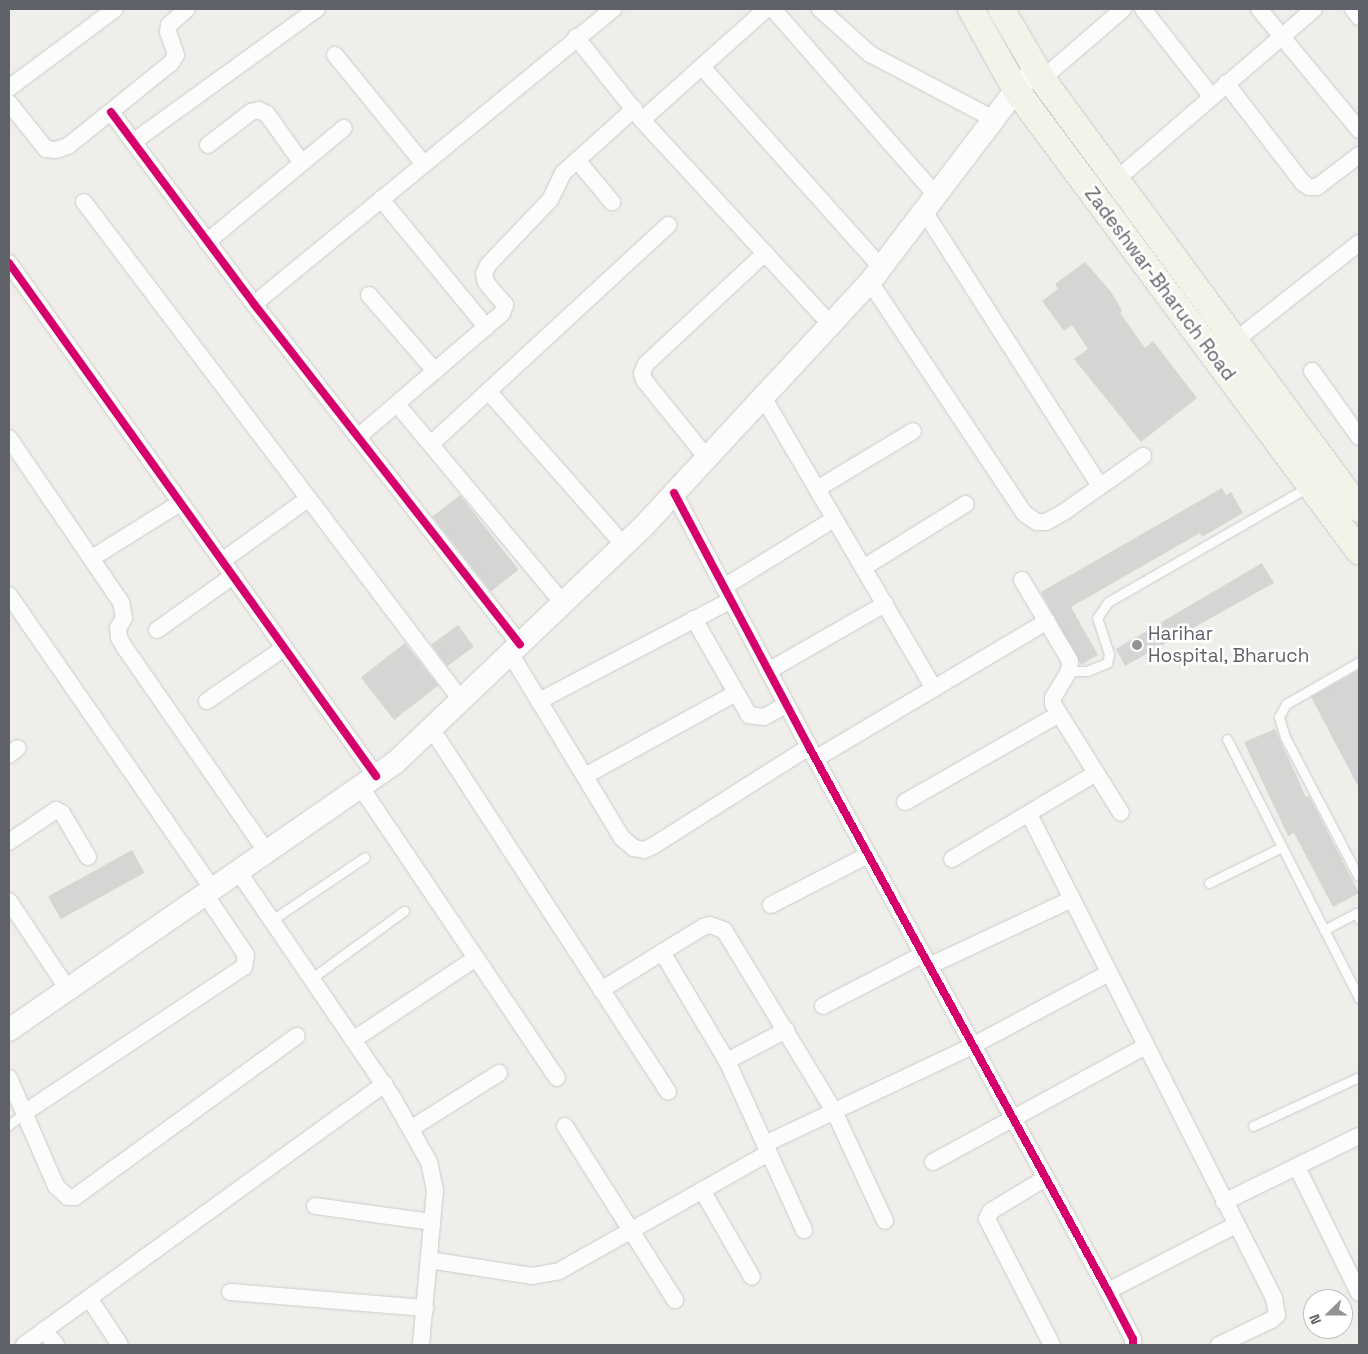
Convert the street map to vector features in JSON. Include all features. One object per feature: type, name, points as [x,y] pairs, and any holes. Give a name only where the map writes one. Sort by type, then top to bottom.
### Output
[{"type":"main road","name":"Zadeshwar-Bharuch Road","points":[[971,9],[1016,90],[1312,485],[1359,551]]},
{"type":"main road","name":"Zadeshwar-Bharuch Road","points":[[1001,9],[1039,74],[1236,340],[1355,494]]},
{"type":"main road","points":[[9,1030],[368,781],[431,728],[624,545],[707,458],[875,274],[1016,90],[1039,74]]},
{"type":"street","points":[[9,88],[115,9]]},
{"type":"street","points":[[9,103],[36,140],[46,149],[56,150],[68,146],[171,63],[176,55],[168,32],[169,25],[186,9]]},
{"type":"street","points":[[133,142],[317,9]]},
{"type":"street","points":[[254,304],[576,37],[613,9]]},
{"type":"street","points":[[358,438],[502,313],[505,305],[486,282],[484,274],[488,265],[550,200],[563,173],[577,160],[702,67],[766,9]]},
{"type":"street","points":[[773,9],[930,203],[1100,486]]},
{"type":"street","points":[[820,9],[870,54],[994,118]]},
{"type":"street","points":[[1039,74],[1123,9]]},
{"type":"street","points":[[1144,9],[1212,96]]},
{"type":"street","points":[[1259,9],[1359,130]]},
{"type":"street","points":[[1117,179],[1314,9]]},
{"type":"street","points":[[1353,9],[1359,17]]},
{"type":"street","points":[[576,37],[638,114],[830,324]]},
{"type":"street","points":[[335,55],[424,164]]},
{"type":"street","points":[[702,67],[875,274],[1025,514],[1037,522],[1046,522],[1143,456]]},
{"type":"street","points":[[1226,83],[1302,184],[1309,187],[1317,187],[1359,155]]},
{"type":"street","points":[[208,145],[251,112],[259,110],[267,114],[302,163]]},
{"type":"street","points":[[110,112],[254,304],[358,438],[515,649],[539,701],[622,838],[634,848],[644,850],[812,753],[934,690],[1047,621]]},
{"type":"street","points":[[207,242],[344,128]]},
{"type":"street","points":[[577,160],[612,202]]},
{"type":"street","points":[[381,199],[486,327]]},
{"type":"street","points":[[84,202],[461,700]]},
{"type":"street","points":[[431,444],[668,225]]},
{"type":"street","points":[[1236,340],[1359,243]]},
{"type":"street","points":[[707,458],[644,380],[642,373],[646,364],[765,253]]},
{"type":"street","points":[[9,263],[284,648],[476,958],[557,1078]]},
{"type":"street","points":[[369,294],[435,371]]},
{"type":"street","points":[[1312,371],[1359,437]]},
{"type":"street","points":[[488,390],[624,545]]},
{"type":"street","points":[[763,397],[934,690]]},
{"type":"street","points":[[397,404],[563,603]]},
{"type":"street","points":[[817,489],[913,431]]},
{"type":"street","points":[[9,438],[92,558],[124,611],[118,628],[119,638],[125,648],[266,851]]},
{"type":"street","points":[[674,493],[812,753],[1044,1178],[1108,1291],[1133,1339],[1133,1345]]},
{"type":"street","points":[[222,561],[309,498]]},
{"type":"street","points":[[92,558],[180,503]]},
{"type":"street","points":[[863,568],[966,504]]},
{"type":"street","points":[[539,701],[694,619],[727,593],[834,518]]},
{"type":"street","points":[[158,630],[233,576]]},
{"type":"street","points":[[1022,580],[1070,661],[1069,671],[1053,698],[1059,714],[1121,813]]},
{"type":"street","points":[[9,594],[208,891],[246,955],[244,967],[24,1113]]},
{"type":"street","points":[[768,671],[884,604]]},
{"type":"street","points":[[694,619],[749,715],[755,718],[786,705]]},
{"type":"street","points":[[207,702],[284,648]]},
{"type":"street","points":[[584,776],[736,693]]},
{"type":"street","points":[[905,802],[1059,714]]},
{"type":"street","points":[[431,728],[668,1092]]},
{"type":"street","points":[[952,859],[1096,773]]},
{"type":"street","points":[[9,842],[56,810],[62,813],[88,857]]},
{"type":"street","points":[[1029,814],[1274,1298],[1277,1315],[1220,1345]]},
{"type":"street","points":[[772,905],[868,855]]},
{"type":"street","points":[[238,871],[384,1084],[412,1128],[429,1162],[435,1190],[421,1345]]},
{"type":"street","points":[[823,1006],[1072,899]]},
{"type":"street","points":[[9,901],[67,988]]},
{"type":"street","points":[[602,990],[702,927],[710,924],[724,930],[834,1111],[885,1221]]},
{"type":"street","points":[[662,952],[727,1061],[804,1230]]},
{"type":"street","points":[[353,1040],[476,958]]},
{"type":"street","points":[[428,1260],[544,1275],[559,1271],[702,1190],[766,1148],[834,1111],[972,1046],[1109,973]]},
{"type":"street","points":[[727,1061],[786,1030]]},
{"type":"street","points":[[9,1078],[56,1186],[68,1197],[75,1197],[297,1036]]},
{"type":"street","points":[[933,1162],[1013,1121],[1146,1046]]},
{"type":"street","points":[[412,1128],[499,1073]]},
{"type":"street","points":[[24,1345],[384,1084]]},
{"type":"street","points":[[566,1126],[675,1300]]},
{"type":"street","points":[[1224,1202],[1359,1136]]},
{"type":"street","points":[[1297,1167],[1359,1293]]},
{"type":"street","points":[[1044,1178],[991,1211],[987,1219],[1052,1345]]},
{"type":"street","points":[[702,1190],[752,1277]]},
{"type":"street","points":[[315,1206],[432,1222]]},
{"type":"street","points":[[1108,1291],[1236,1226]]},
{"type":"street","points":[[230,1292],[424,1308]]},
{"type":"street","points":[[88,1298],[120,1345]]},
{"type":"street","points":[[44,1330],[56,1345]]},
{"type":"lane","points":[[1069,671],[1086,671],[1106,663],[1109,654],[1097,618],[1108,602],[1312,485]]},
{"type":"lane","points":[[1358,876],[1285,736],[1279,717],[1286,704],[1359,662]]},
{"type":"lane","points":[[1226,739],[1359,998]]},
{"type":"lane","points":[[1209,883],[1282,847]]},
{"type":"lane","points":[[272,920],[365,857]]},
{"type":"lane","points":[[312,978],[404,911]]},
{"type":"lane","points":[[1324,930],[1356,913],[1359,919]]},
{"type":"lane","points":[[1253,1126],[1359,1077]]},
{"type":"lane","points":[[9,1125],[24,1113]]},
{"type":"building","points":[[1085,262],[1112,293],[1122,311],[1120,313],[1145,348],[1153,341],[1197,398],[1141,442],[1074,359],[1088,349],[1072,325],[1064,331],[1042,301],[1058,289],[1055,284]]},
{"type":"building","points":[[1222,488],[1226,495],[1231,492],[1243,513],[1202,537],[1200,533],[1071,607],[1098,655],[1081,665],[1041,592]]},
{"type":"building","points":[[460,495],[518,570],[491,591],[432,517]]},
{"type":"building","points":[[1262,563],[1274,583],[1125,666],[1116,649]]},
{"type":"building","points":[[458,625],[474,647],[447,666],[431,644]]},
{"type":"building","points":[[405,643],[438,686],[394,720],[361,677]]},
{"type":"building","points":[[1359,670],[1359,788],[1311,697]]},
{"type":"building","points":[[1275,729],[1306,797],[1309,796],[1359,893],[1333,907],[1294,833],[1288,836],[1244,742]]},
{"type":"building","points":[[132,850],[145,873],[61,919],[48,897]]},
{"type":"cycle path","points":[[111,112],[254,304],[520,644]]},
{"type":"cycle path","points":[[9,263],[376,776]]},
{"type":"cycle path","points":[[674,493],[809,747],[1108,1291],[1133,1339],[1133,1345]]},
{"type":"place","name":"Harihar Hospital, Bharuch","points":[[1137,645]]}]
